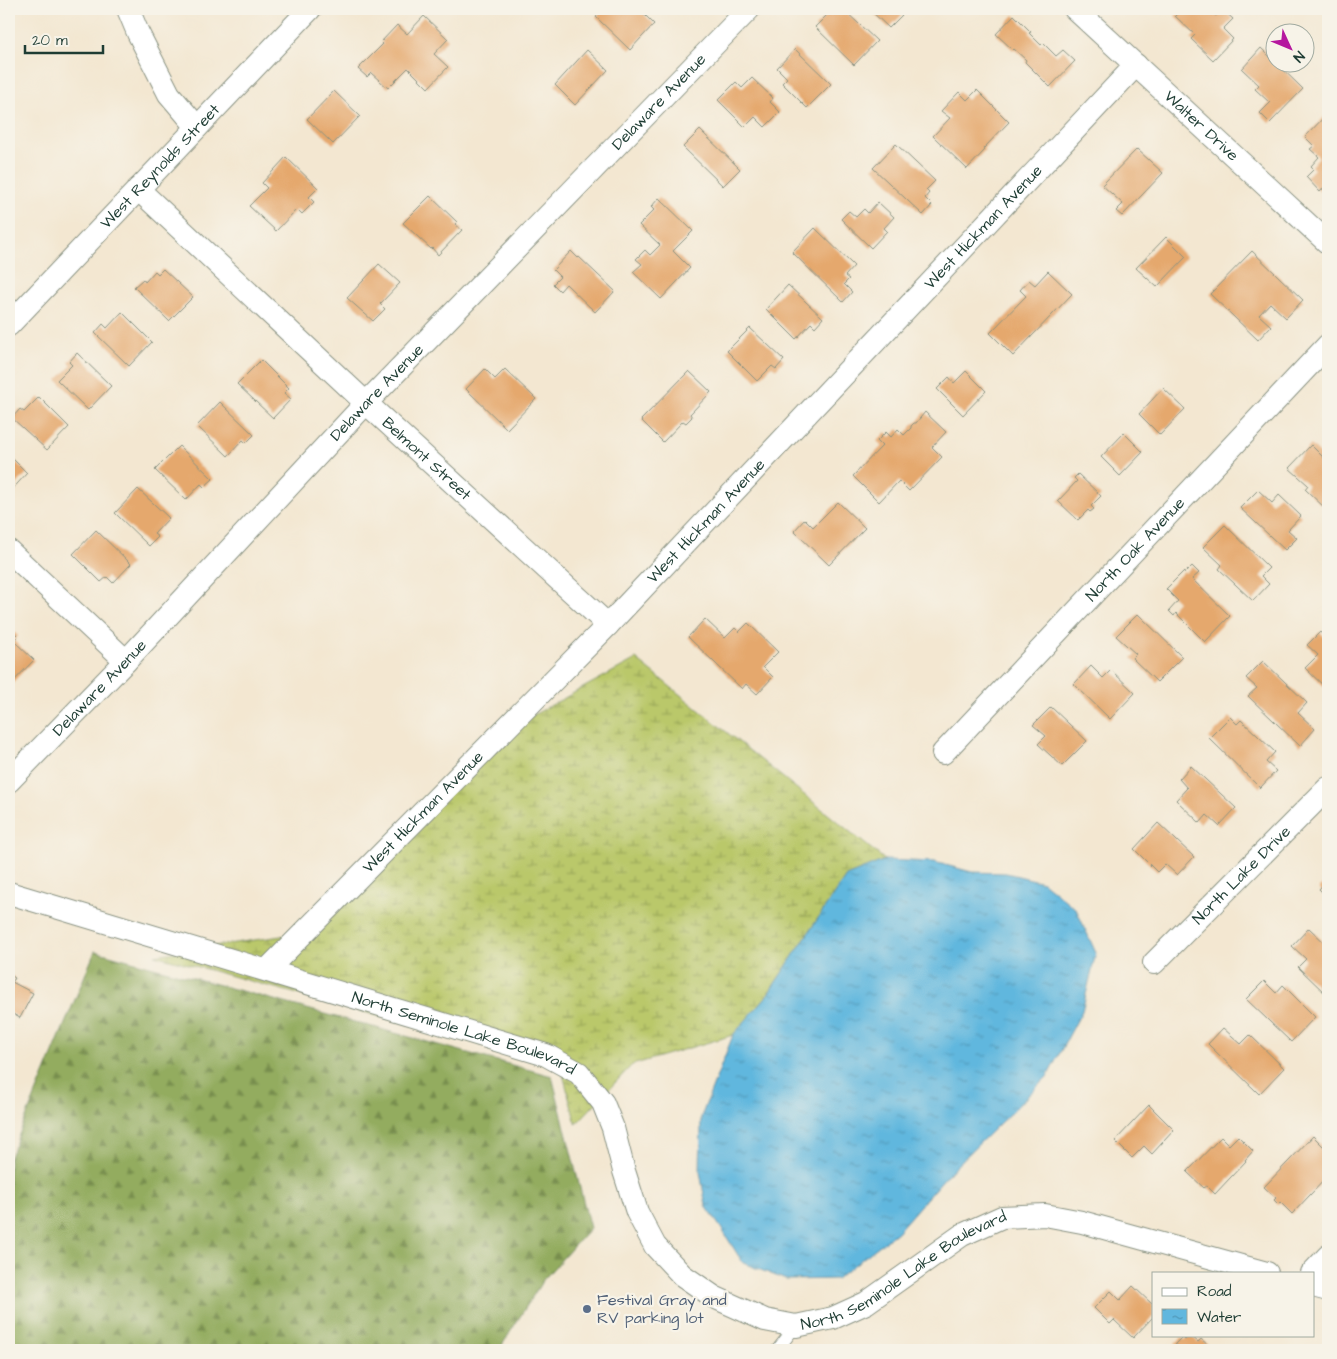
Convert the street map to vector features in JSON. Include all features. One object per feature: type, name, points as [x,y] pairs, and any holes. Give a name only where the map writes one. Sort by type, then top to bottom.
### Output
[{"type":"street","points":[[128,9],[169,94],[197,127]]},
{"type":"street","name":"West Reynolds Street","points":[[9,325],[310,9]]},
{"type":"street","name":"Delaware Avenue","points":[[9,781],[126,661],[366,402],[749,9]]},
{"type":"street","name":"Walter Drive","points":[[1075,9],[1328,243]]},
{"type":"street","name":"West Hickman Avenue","points":[[268,970],[608,625],[1136,66]]},
{"type":"street","name":"Belmont Street","points":[[138,189],[608,625]]},
{"type":"street","name":"North Oak Avenue","points":[[943,753],[1328,345]]},
{"type":"street","points":[[9,551],[126,661]]},
{"type":"street","name":"North Lake Drive","points":[[1154,963],[1328,788]]},
{"type":"street","name":"North Seminole Lake Boulevard","points":[[9,893],[546,1055],[579,1073],[603,1103],[613,1128],[637,1212],[655,1246],[682,1276],[714,1297],[765,1320],[796,1326],[833,1318],[866,1303],[962,1235],[1002,1217],[1045,1215],[1082,1222],[1263,1272]]},
{"type":"street","points":[[1313,1272],[1328,1256]]},
{"type":"street","points":[[1314,1286],[1328,1290]]},
{"type":"lane","points":[[778,1350],[796,1326]]},
{"type":"green space","points":[[636,659],[885,860],[846,876],[766,997],[733,1035],[632,1065],[576,1124],[563,1074],[553,1064],[155,955],[288,935],[493,737]]},
{"type":"green space","points":[[95,951],[552,1076],[590,1228],[543,1280],[499,1350],[9,1350],[9,1159]]},
{"type":"water","points":[[885,860],[934,862],[972,872],[1006,873],[1043,882],[1076,909],[1096,953],[1082,1011],[1047,1077],[947,1175],[897,1232],[836,1279],[786,1280],[743,1263],[706,1206],[700,1172],[701,1117],[733,1035],[766,997],[846,876]]},
{"type":"building","points":[[604,9],[639,9],[654,24],[630,50],[596,17]]},
{"type":"building","points":[[836,9],[843,9],[877,41],[854,65],[815,27]]},
{"type":"building","points":[[869,9],[908,9],[889,28]]},
{"type":"building","points":[[1182,9],[1208,9],[1216,16],[1222,9],[1233,19],[1223,29],[1233,39],[1213,60],[1191,39],[1195,35],[1175,16]]},
{"type":"building","points":[[1014,15],[1041,45],[1043,43],[1056,56],[1063,50],[1075,61],[1050,87],[1025,62],[1026,60],[996,34]]},
{"type":"building","points":[[424,16],[448,39],[434,54],[448,67],[428,88],[408,68],[388,88],[371,73],[367,77],[358,69],[383,44],[381,42],[397,25],[407,34]]},
{"type":"building","points":[[1261,48],[1264,51],[1264,72],[1286,72],[1303,89],[1270,123],[1260,113],[1270,103],[1255,89],[1259,85],[1242,69]]},
{"type":"building","points":[[795,49],[831,84],[807,108],[782,83],[787,78],[777,68]]},
{"type":"building","points":[[587,50],[608,70],[575,105],[555,85]]},
{"type":"building","points":[[752,78],[773,98],[770,102],[780,112],[765,127],[755,117],[745,127],[718,100],[736,82],[742,88]]},
{"type":"building","points":[[977,90],[1009,122],[967,169],[933,136],[950,118],[941,111],[959,92],[967,100]]},
{"type":"building","points":[[334,91],[360,116],[333,144],[307,119]]},
{"type":"building","points":[[1328,113],[1328,183],[1320,192],[1306,177],[1314,169],[1311,166],[1319,157],[1310,149],[1314,146],[1305,137]]},
{"type":"building","points":[[700,130],[740,169],[723,186],[683,147]]},
{"type":"building","points":[[896,144],[935,181],[926,190],[929,193],[925,198],[932,205],[923,215],[873,168]]},
{"type":"building","points":[[1137,149],[1163,173],[1122,216],[1116,211],[1123,204],[1102,185]]},
{"type":"building","points":[[286,157],[318,188],[309,197],[314,202],[302,214],[297,209],[276,231],[249,206],[267,188],[262,183]]},
{"type":"building","points":[[430,196],[457,222],[455,224],[462,230],[438,255],[403,223]]},
{"type":"building","points":[[659,198],[693,231],[673,251],[690,268],[661,299],[633,272],[642,264],[636,259],[645,250],[650,255],[660,245],[639,225],[654,210],[651,207]]},
{"type":"building","points":[[878,202],[894,217],[884,228],[887,231],[871,248],[841,219],[849,211],[856,217],[864,209],[868,213]]},
{"type":"building","points":[[815,228],[854,266],[845,276],[849,279],[844,284],[852,292],[843,302],[792,252]]},
{"type":"building","points":[[1166,237],[1186,257],[1157,287],[1136,268]]},
{"type":"building","points":[[571,251],[615,291],[595,312],[566,284],[560,291],[553,284],[560,277],[553,270]]},
{"type":"building","points":[[1252,251],[1303,300],[1286,318],[1270,303],[1259,315],[1271,326],[1258,340],[1210,294]]},
{"type":"building","points":[[379,264],[400,283],[380,304],[385,309],[373,321],[347,298]]},
{"type":"building","points":[[163,269],[193,297],[169,321],[134,287],[143,279],[145,282],[155,271],[158,274]]},
{"type":"building","points":[[1048,271],[1072,294],[1013,356],[990,333],[1026,296],[1020,290],[1029,280],[1035,285]]},
{"type":"building","points":[[788,285],[823,318],[815,327],[811,323],[796,339],[766,309]]},
{"type":"building","points":[[122,312],[152,342],[129,366],[95,333],[103,324],[107,328]]},
{"type":"building","points":[[750,328],[784,360],[776,369],[772,366],[757,381],[727,351]]},
{"type":"building","points":[[77,353],[111,386],[88,410],[57,380],[72,365],[69,362]]},
{"type":"building","points":[[261,360],[289,388],[284,393],[291,399],[273,418],[237,384]]},
{"type":"building","points":[[485,369],[495,379],[505,369],[536,399],[507,429],[466,389]]},
{"type":"building","points":[[689,371],[711,392],[690,414],[692,417],[686,423],[683,421],[663,442],[641,420]]},
{"type":"building","points":[[966,371],[986,391],[963,415],[937,389],[949,377],[954,383]]},
{"type":"building","points":[[1163,388],[1185,409],[1160,435],[1139,414]]},
{"type":"building","points":[[39,397],[69,427],[47,450],[12,418],[20,409],[24,412]]},
{"type":"building","points":[[220,402],[254,435],[246,443],[243,440],[228,456],[197,426]]},
{"type":"building","points":[[925,412],[946,432],[932,447],[942,457],[909,491],[899,481],[879,502],[853,476],[882,446],[877,441],[886,432],[891,437],[898,429],[904,435]]},
{"type":"building","points":[[1124,433],[1143,452],[1120,476],[1101,457]]},
{"type":"building","points":[[1311,445],[1328,462],[1328,511],[1305,489],[1308,485],[1289,468]]},
{"type":"building","points":[[179,446],[213,479],[204,487],[201,484],[186,500],[155,470]]},
{"type":"building","points":[[9,455],[27,473],[9,493]]},
{"type":"building","points":[[1078,474],[1101,496],[1091,506],[1094,509],[1090,512],[1088,510],[1078,520],[1058,501],[1077,481],[1074,478]]},
{"type":"building","points":[[138,489],[169,518],[154,534],[158,537],[149,546],[115,513]]},
{"type":"building","points":[[1258,490],[1272,503],[1279,495],[1301,516],[1288,530],[1297,538],[1285,550],[1240,508]]},
{"type":"building","points":[[838,502],[865,528],[829,565],[794,531],[805,519],[813,527]]},
{"type":"building","points":[[1225,525],[1269,568],[1261,576],[1269,584],[1253,601],[1219,569],[1222,565],[1203,547]]},
{"type":"building","points":[[96,530],[131,564],[113,583],[107,577],[101,582],[73,554]]},
{"type":"building","points":[[1192,566],[1199,573],[1192,579],[1230,616],[1205,642],[1176,613],[1174,616],[1169,611],[1178,601],[1166,589],[1184,571],[1185,573]]},
{"type":"building","points":[[1138,614],[1182,657],[1157,682],[1132,658],[1136,654],[1116,636]]},
{"type":"building","points":[[705,619],[725,638],[735,628],[739,632],[748,623],[778,652],[763,667],[773,677],[757,694],[746,684],[742,689],[688,637]]},
{"type":"building","points":[[9,627],[18,636],[14,641],[34,660],[9,686]]},
{"type":"building","points":[[1320,632],[1328,640],[1328,690],[1305,668],[1318,655],[1307,645]]},
{"type":"building","points":[[1263,661],[1307,703],[1298,713],[1315,729],[1300,746],[1248,696],[1257,688],[1246,678]]},
{"type":"building","points":[[1091,666],[1103,678],[1111,670],[1135,693],[1110,719],[1074,684]]},
{"type":"building","points":[[1051,707],[1087,741],[1062,766],[1038,744],[1046,736],[1033,725]]},
{"type":"building","points":[[1230,717],[1237,724],[1241,720],[1275,752],[1266,762],[1276,771],[1260,788],[1209,738]]},
{"type":"building","points":[[1191,766],[1236,808],[1219,826],[1207,815],[1200,823],[1176,800],[1187,788],[1179,779]]},
{"type":"building","points":[[1158,823],[1194,857],[1177,875],[1165,864],[1157,872],[1134,849]]},
{"type":"building","points":[[1328,879],[1328,898],[1319,889]]},
{"type":"building","points":[[1309,928],[1328,946],[1328,996],[1298,967],[1306,959],[1292,946]]},
{"type":"building","points":[[9,974],[15,978],[12,982],[33,993],[20,1018],[9,1012]]},
{"type":"building","points":[[1264,981],[1276,993],[1283,985],[1315,1017],[1291,1042],[1246,999]]},
{"type":"building","points":[[1223,1028],[1241,1044],[1250,1035],[1284,1068],[1259,1094],[1208,1044]]},
{"type":"building","points":[[1149,1105],[1174,1130],[1152,1154],[1144,1146],[1132,1158],[1115,1141]]},
{"type":"building","points":[[1238,1136],[1253,1151],[1215,1194],[1207,1186],[1204,1188],[1187,1172],[1221,1137],[1229,1145]]},
{"type":"building","points":[[1313,1136],[1328,1151],[1328,1176],[1292,1214],[1280,1202],[1278,1204],[1274,1200],[1276,1198],[1264,1187]]},
{"type":"building","points":[[1133,1286],[1152,1304],[1152,1318],[1133,1338],[1114,1320],[1110,1324],[1094,1308],[1111,1291],[1120,1300]]},
{"type":"building","points":[[1191,1336],[1198,1342],[1201,1339],[1208,1345],[1205,1348],[1206,1350],[1175,1350],[1179,1347],[1175,1344],[1182,1337],[1185,1340]]},
{"type":"place","name":"Festival Gray and RV parking lot","points":[[587,1309]]}]
